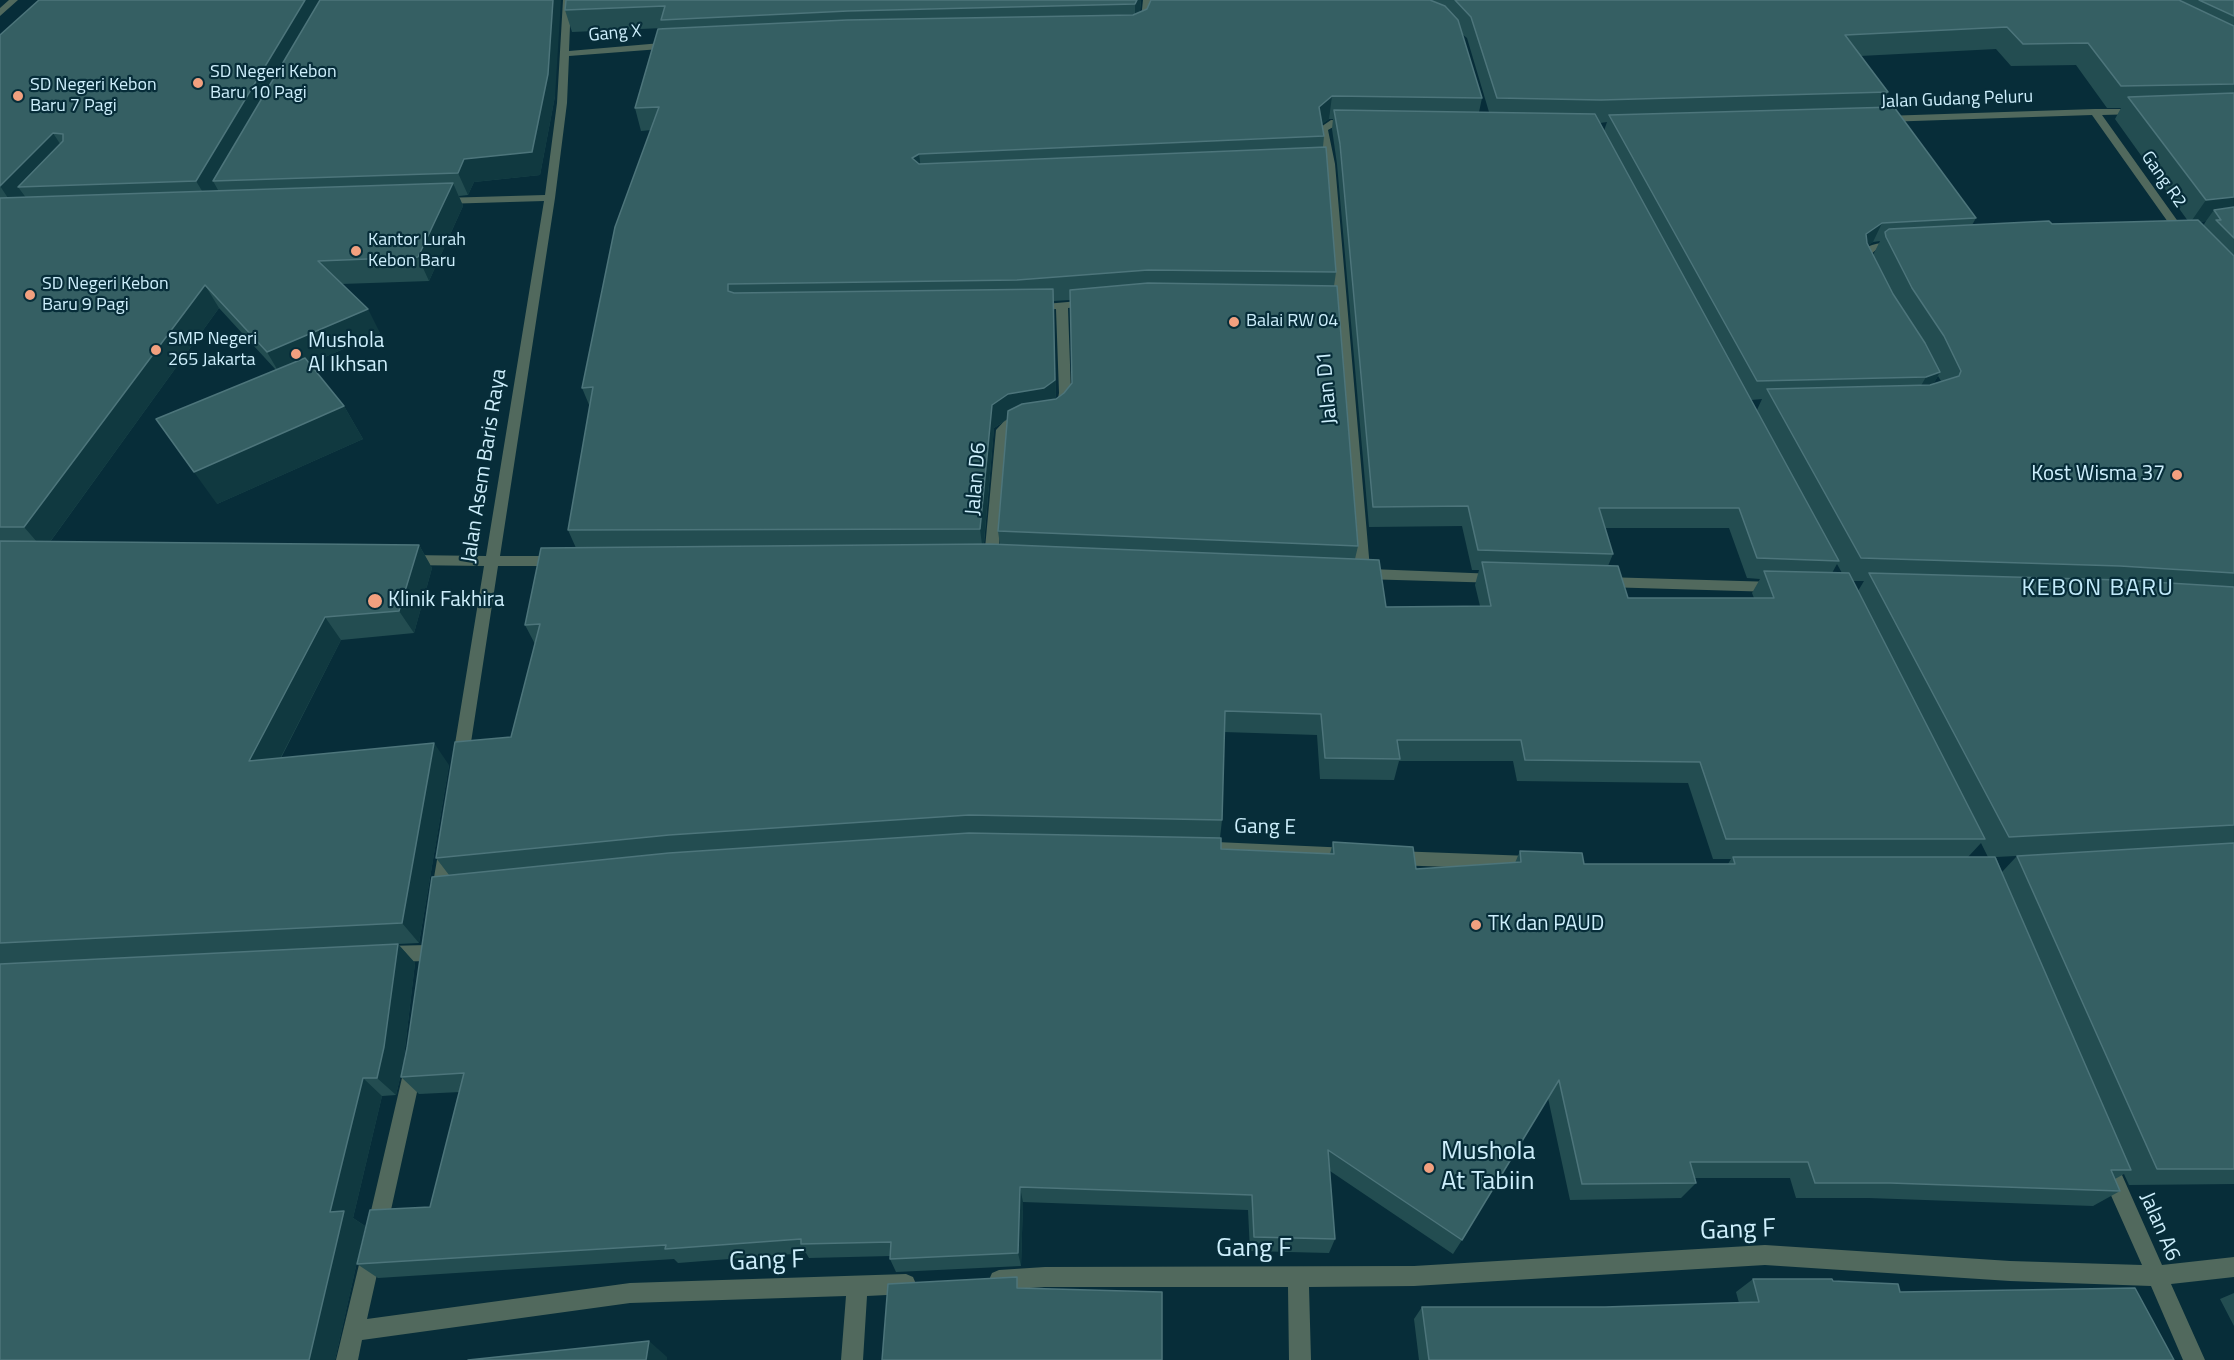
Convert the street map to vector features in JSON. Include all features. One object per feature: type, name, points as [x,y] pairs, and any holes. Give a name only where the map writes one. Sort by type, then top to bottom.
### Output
[{"type":"street","points":[[0,13],[14,0]]},
{"type":"street","name":"Jalan Asem Baris Raya","points":[[458,771],[550,198],[562,103],[567,0]]},
{"type":"street","points":[[1133,31],[1140,30],[1145,19],[1147,0]]},
{"type":"street","name":"Gang X","points":[[565,54],[682,44]]},
{"type":"street","name":"Jalan Gudang Peluru","points":[[1870,119],[2153,111]]},
{"type":"street","name":"Gang R2","points":[[2095,112],[2178,230],[2193,245]]},
{"type":"street","name":"Jalan D1","points":[[1367,124],[1331,123],[1324,127],[1324,164],[1357,574],[1507,579]]},
{"type":"street","points":[[430,202],[550,198]]},
{"type":"street","points":[[1876,282],[1866,261],[1865,253],[1873,247],[1908,245]]},
{"type":"street","points":[[1018,309],[1105,302]]},
{"type":"street","name":"Jalan D6","points":[[991,559],[1002,430],[1011,422],[1048,416],[1062,410],[1065,393],[1062,305]]},
{"type":"street","points":[[391,560],[574,561]]},
{"type":"street","points":[[1590,582],[1794,588]]},
{"type":"street","points":[[436,910],[446,887],[449,830]]},
{"type":"street","name":"Gang E","points":[[1205,849],[1298,851],[1544,864]]},
{"type":"street","points":[[365,955],[429,953]]},
{"type":"street","points":[[347,1360],[416,1053]]},
{"type":"street","name":"Jalan A6","points":[[2103,1155],[2194,1360]]},
{"type":"street","name":"Gang F","points":[[974,1281],[1045,1277],[1414,1276],[1765,1255],[2010,1271],[2155,1276],[2234,1268]]},
{"type":"street","points":[[1298,1277],[1300,1360]]},
{"type":"street","name":"Gang F","points":[[354,1331],[630,1293],[927,1284]]},
{"type":"street","points":[[852,1360],[857,1286]]},
{"type":"building","points":[[39,0],[305,0],[196,181],[18,187],[63,141],[63,134],[53,133],[0,186],[0,35]]},
{"type":"building","points":[[320,0],[553,0],[548,74],[532,152],[464,159],[458,173],[213,181]]},
{"type":"building","points":[[566,0],[1137,0],[1135,4],[848,11],[661,20],[665,6],[565,10]]},
{"type":"building","points":[[1151,0],[1430,0],[1445,6],[1458,20],[1482,98],[1332,96],[1319,107],[1324,136],[919,154],[912,158],[919,164],[1326,147],[1336,272],[1148,270],[1017,280],[728,284],[728,291],[734,293],[1053,289],[1055,380],[1044,388],[1008,394],[992,405],[980,529],[568,530],[593,387],[582,388],[615,227],[659,107],[635,108],[658,29],[847,20],[1133,15],[1147,9]]},
{"type":"building","points":[[1455,0],[2179,0],[2234,26],[2234,84],[2121,86],[2088,43],[2023,44],[2007,27],[1845,35],[1888,92],[1601,100],[1497,98],[1471,17]]},
{"type":"building","points":[[2199,0],[2234,0],[2234,16]]},
{"type":"building","points":[[2234,93],[2234,197],[2206,200],[2128,97]]},
{"type":"building","points":[[1894,107],[1976,218],[1882,223],[1866,234],[1867,243],[1893,294],[1925,343],[1940,372],[1926,377],[1757,381],[1609,115]]},
{"type":"building","points":[[1334,110],[1595,114],[1839,561],[1757,558],[1739,508],[1599,508],[1613,554],[1478,550],[1468,506],[1373,507],[1340,144]]},
{"type":"building","points":[[453,183],[418,257],[318,261],[368,309],[267,352],[205,285],[24,527],[0,527],[0,198]]},
{"type":"building","points":[[2234,207],[2234,238],[2216,220],[2221,220],[2214,210]]},
{"type":"building","points":[[2198,220],[2234,256],[2234,573],[2120,566],[1861,558],[1767,389],[1930,385],[1959,376],[1961,371],[1944,336],[1912,288],[1885,232],[1889,229],[2049,221],[2052,224]]},
{"type":"building","points":[[1148,283],[1337,286],[1358,546],[998,531],[1008,411],[1022,404],[1056,399],[1072,383],[1070,290]]},
{"type":"building","points":[[305,358],[344,406],[194,472],[156,419]]},
{"type":"building","points":[[0,541],[419,545],[399,611],[325,617],[249,761],[434,743],[402,923],[0,943]]},
{"type":"building","points":[[989,544],[1379,560],[1386,607],[1491,606],[1482,562],[1618,566],[1628,598],[1774,598],[1764,571],[1849,573],[1985,839],[1726,839],[1700,762],[1525,760],[1521,740],[1397,740],[1400,759],[1325,758],[1321,714],[1225,711],[1222,820],[969,815],[669,835],[436,858],[455,742],[511,737],[540,624],[525,625],[541,548]]},
{"type":"building","points":[[1869,573],[2120,580],[2234,587],[2234,825],[2009,837]]},
{"type":"building","points":[[969,833],[1221,838],[1221,849],[1334,854],[1333,842],[1413,847],[1416,869],[1521,862],[1520,851],[1582,853],[1584,864],[1735,864],[1733,857],[1995,857],[2131,1170],[2111,1170],[2120,1191],[1890,1183],[1815,1183],[1808,1162],[1690,1162],[1696,1183],[1582,1184],[1559,1080],[1462,1240],[1328,1150],[1335,1239],[1254,1237],[1252,1195],[1020,1187],[1018,1253],[890,1259],[891,1242],[801,1244],[801,1239],[665,1249],[666,1245],[357,1264],[370,1210],[430,1207],[464,1073],[401,1077],[432,877],[669,853]]},
{"type":"building","points":[[2234,843],[2234,1169],[2157,1169],[2017,856]]},
{"type":"building","points":[[398,944],[384,1047],[377,1078],[363,1078],[330,1212],[344,1211],[309,1360],[0,1360],[0,964]]},
{"type":"building","points":[[1017,1277],[1017,1288],[1162,1292],[1162,1360],[882,1360],[888,1284]]},
{"type":"building","points":[[1753,1279],[1832,1279],[1833,1281],[1898,1284],[1900,1292],[2135,1288],[2174,1360],[1429,1360],[1422,1307],[1605,1307],[1759,1302]]},
{"type":"building","points":[[649,1341],[646,1360],[468,1360]]},
{"type":"place","name":"SD Negeri Kebon Baru 10 Pagi","points":[[198,83]]},
{"type":"place","name":"SD Negeri Kebon Baru 7 Pagi","points":[[18,96]]},
{"type":"place","name":"Kantor Lurah Kebon Baru","points":[[356,251]]},
{"type":"place","name":"SD Negeri Kebon Baru 9 Pagi","points":[[30,295]]},
{"type":"place","name":"Balai RW 04","points":[[1234,322]]},
{"type":"place","name":"SMP Negeri 265 Jakarta","points":[[156,350]]},
{"type":"place","name":"Mushola Al Ikhsan","points":[[296,354]]},
{"type":"place","name":"Kost Wisma 37","points":[[2177,475]]},
{"type":"place","name":"Klinik Fakhira","points":[[375,601]]},
{"type":"place","name":"TK dan PAUD","points":[[1476,925]]},
{"type":"place","name":"Mushola At Tabiin","points":[[1429,1168]]},
{"type":"district","name":"KEBON BARU","points":[[2098,589]]}]
